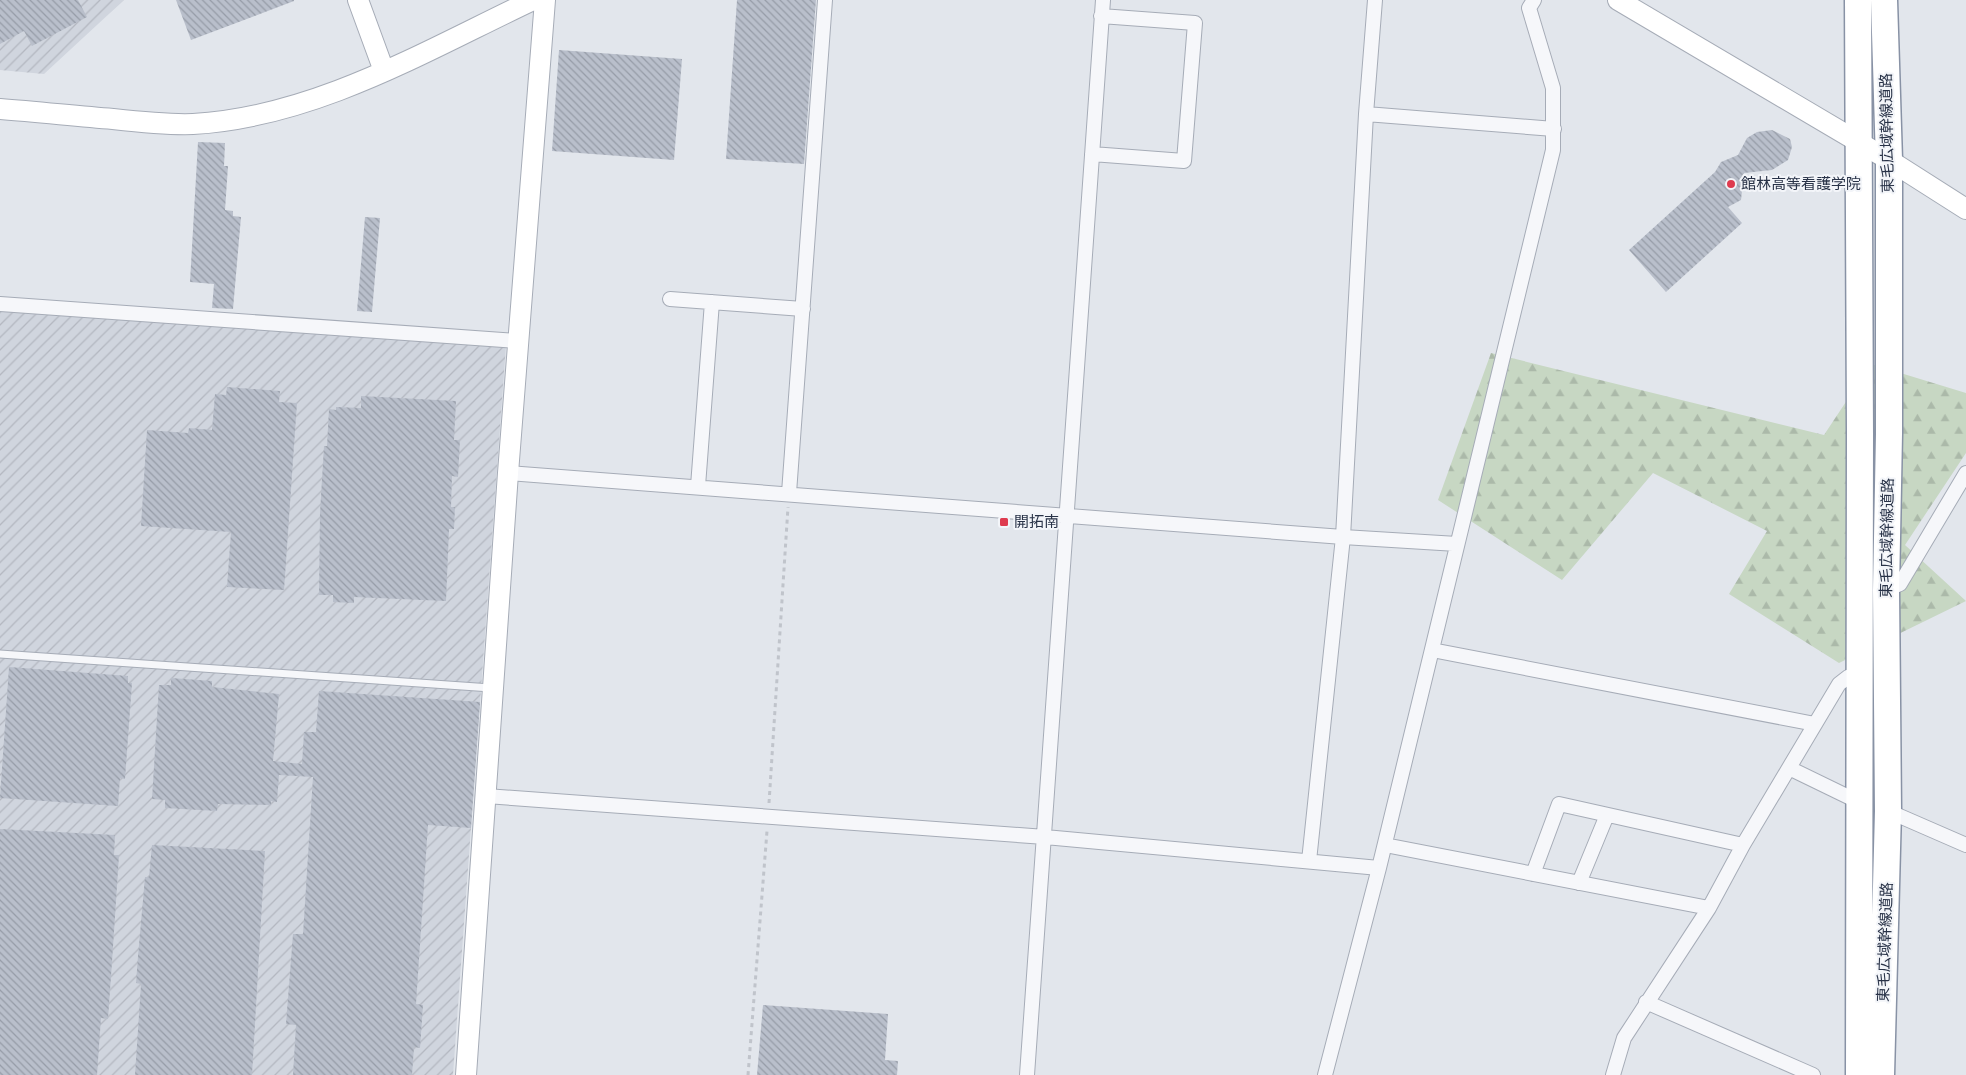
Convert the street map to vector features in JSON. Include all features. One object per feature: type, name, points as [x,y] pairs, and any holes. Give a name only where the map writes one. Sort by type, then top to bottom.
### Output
[{"type":"highway","name":"東毛広域幹線道路","points":[[1858,0],[1859,1075]]},
{"type":"highway","name":"東毛広域幹線道路","points":[[1881,1075],[1888,811],[1886,590],[1889,434],[1889,160],[1884,0]]},
{"type":"street","points":[[358,0],[384,71]]},
{"type":"street","points":[[0,109],[150,122],[192,124],[230,120],[312,101],[384,71],[533,0]]},
{"type":"street","points":[[466,1075],[508,473],[545,0]]},
{"type":"street","points":[[789,493],[825,0]]},
{"type":"street","points":[[1027,1075],[1102,0]]},
{"type":"street","points":[[1309,861],[1343,537],[1366,114],[1375,0]]},
{"type":"street","points":[[1325,1075],[1385,845],[1553,150],[1553,88],[1529,8],[1534,0]]},
{"type":"street","points":[[1618,0],[1889,160],[1966,209]]},
{"type":"street","points":[[1092,154],[1184,161],[1195,23],[1101,16]]},
{"type":"street","points":[[1366,114],[1554,129]]},
{"type":"street","points":[[670,298],[803,309]]},
{"type":"street","points":[[698,486],[712,302]]},
{"type":"street","points":[[0,304],[518,341]]},
{"type":"street","points":[[508,473],[1066,514],[1343,537],[1457,544]]},
{"type":"street","points":[[1886,590],[1900,584],[1966,473]]},
{"type":"street","points":[[1432,650],[1815,724]]},
{"type":"street","points":[[1613,1075],[1624,1038],[1646,1002],[1710,908],[1742,845],[1839,684],[1848,677],[1860,673]]},
{"type":"street","points":[[1789,768],[1859,802]]},
{"type":"street","points":[[486,796],[1045,837],[1379,868]]},
{"type":"street","points":[[1533,874],[1559,804],[1742,845]]},
{"type":"street","points":[[1888,811],[1966,845]]},
{"type":"street","points":[[1579,883],[1607,815]]},
{"type":"street","points":[[1385,845],[1710,908]]},
{"type":"street","points":[[1646,1002],[1813,1075]]},
{"type":"lane","points":[[0,654],[494,688]]},
{"type":"path","points":[[748,1075],[768,817],[789,493]]},
{"type":"shaded area","points":[[0,0],[124,0],[44,74],[0,70]]},
{"type":"shaded area","points":[[0,310],[506,346],[453,1075],[0,1075]]},
{"type":"green space","points":[[1491,353],[1824,435],[1871,364],[1966,393],[1966,453],[1905,545],[1966,601],[1839,663],[1729,594],[1767,531],[1653,473],[1562,580],[1438,500]]},
{"type":"building","points":[[0,0],[78,0],[87,17],[32,46],[24,31],[0,44]]},
{"type":"building","points":[[176,0],[294,0],[294,1],[191,40]]},
{"type":"building","points":[[737,0],[816,0],[804,164],[726,159]]},
{"type":"building","points":[[559,50],[682,59],[674,160],[552,151]]},
{"type":"building","points":[[1772,130],[1790,139],[1792,147],[1788,160],[1772,170],[1744,173],[1741,200],[1728,207],[1742,223],[1666,292],[1629,250],[1715,172],[1721,162],[1738,155],[1747,138],[1757,132]]},
{"type":"building","points":[[198,142],[225,143],[224,166],[228,166],[225,210],[233,211],[233,216],[241,217],[233,309],[212,308],[214,284],[190,282]]},
{"type":"building","points":[[365,217],[380,218],[372,312],[357,311]]},
{"type":"building","points":[[227,387],[280,391],[279,402],[297,403],[284,590],[227,587],[231,532],[141,526],[147,430],[188,433],[189,428],[212,430],[215,394],[226,395]]},
{"type":"building","points":[[361,396],[456,401],[454,440],[460,440],[458,477],[452,476],[451,507],[455,507],[454,529],[449,529],[446,601],[354,597],[354,603],[333,602],[333,595],[319,595],[320,513],[324,446],[327,446],[329,409],[336,410],[336,407],[361,408]]},
{"type":"building","points":[[9,667],[128,676],[128,683],[132,683],[125,779],[120,778],[118,806],[0,798]]},
{"type":"building","points":[[171,678],[212,681],[212,687],[279,694],[273,761],[302,764],[304,732],[316,732],[319,691],[480,702],[471,828],[428,825],[416,1004],[423,1005],[420,1048],[414,1047],[412,1075],[293,1075],[296,1025],[286,1024],[293,934],[303,934],[313,777],[279,775],[277,802],[271,801],[271,805],[218,804],[217,811],[165,808],[165,800],[152,799],[159,685],[171,685]]},
{"type":"building","points":[[0,829],[115,835],[114,855],[119,855],[108,1019],[101,1018],[97,1075],[0,1075]]},
{"type":"building","points":[[152,845],[265,851],[252,1075],[135,1075],[141,984],[136,983],[145,877],[149,877]]},
{"type":"building","points":[[763,1005],[888,1014],[885,1060],[898,1061],[897,1075],[757,1075]]},
{"type":"place","name":"館林高等看護学院","points":[[1731,184]]},
{"type":"place","name":"開拓南","points":[[1004,522]]}]
